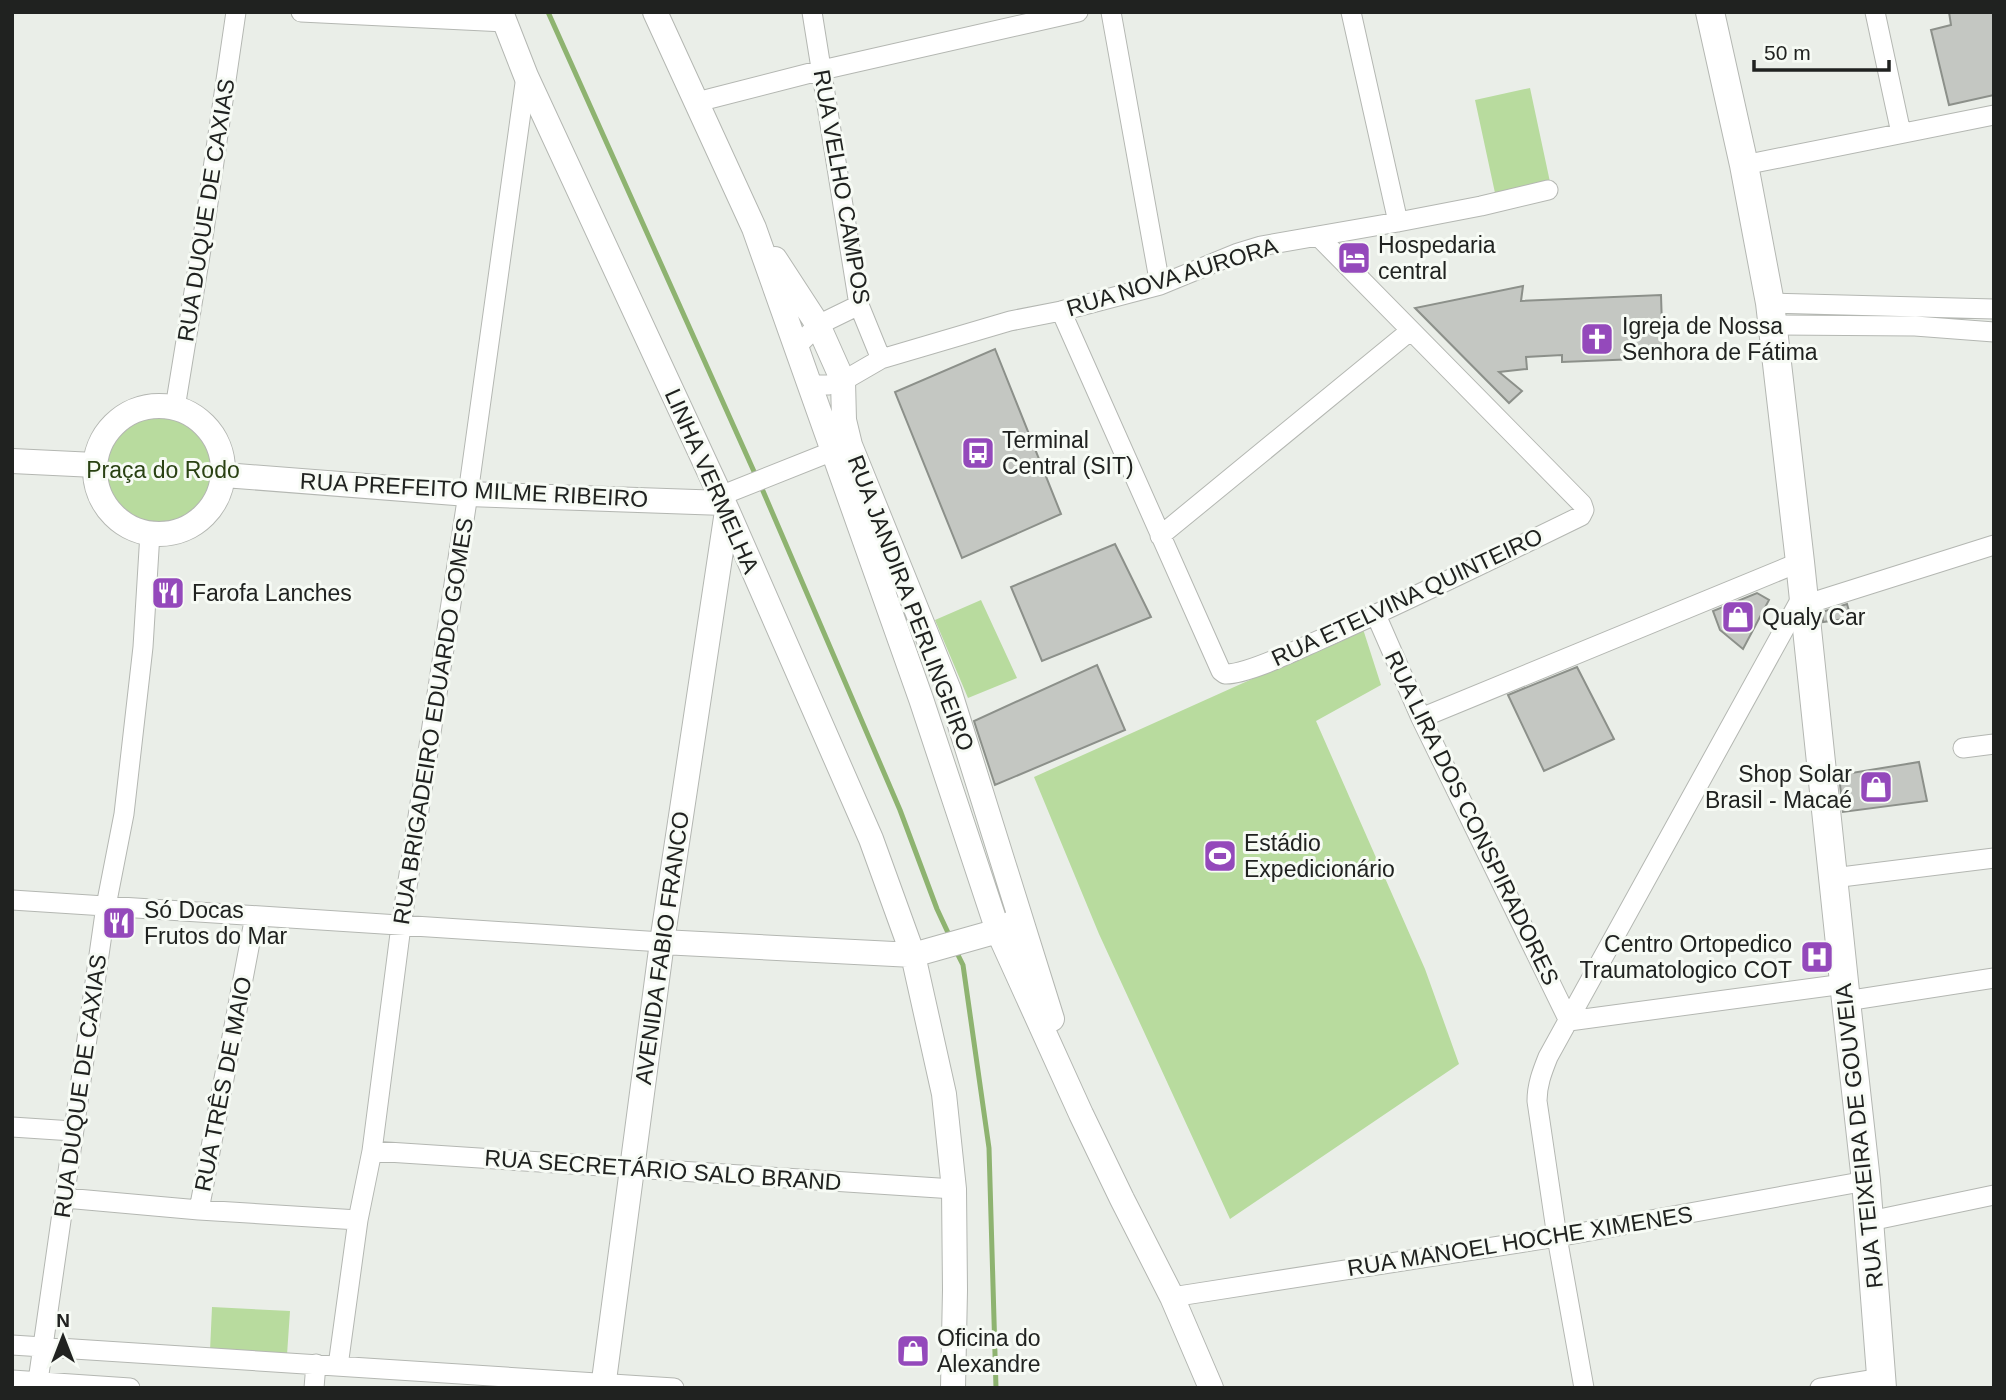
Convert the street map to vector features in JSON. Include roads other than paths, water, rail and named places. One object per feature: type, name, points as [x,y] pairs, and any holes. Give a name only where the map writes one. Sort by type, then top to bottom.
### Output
[{"type":"highway","name":"RUA TEIXEIRA DE GOUVEIA","points":[[1710,12],[1744,165],[1771,314],[1866,1181],[1881,1383]]},
{"type":"main road","name":"RUA JANDIRA PERLINGEIRO","points":[[655,12],[754,228],[921,699],[998,931],[1081,1114],[1172,1297],[1211,1388]]},
{"type":"main road","name":"LINHA VERMELHA","points":[[503,17],[526,76],[724,503],[871,839],[918,954],[944,1094],[954,1189],[953,1388]]},
{"type":"main road","name":"RUA JANDIRA PERLINGEIRO","points":[[754,228],[818,325],[843,381],[844,420],[850,445],[949,690],[1081,1114]]},
{"type":"main road","points":[[156,406],[175,408],[189,413],[212,432],[223,460],[224,475],[221,490],[214,503],[199,520],[180,531],[150,534],[124,524],[105,504],[95,479],[95,465],[99,447],[108,431],[122,418],[138,410],[156,406]]},
{"type":"main road","points":[[12,461],[95,465]]},
{"type":"main road","name":"RUA PREFEITO MILME RIBEIRO","points":[[224,475],[468,494],[724,503]]},
{"type":"main road","name":"AVENIDA FABIO FRANCO","points":[[603,1385],[662,942],[718,571],[724,503]]},
{"type":"main road","points":[[718,571],[738,567],[756,576]]},
{"type":"main road","points":[[921,699],[936,689],[949,690]]},
{"type":"main road","points":[[662,942],[918,954],[998,931],[1009,926],[1020,911]]},
{"type":"street","name":"RUA DUQUE DE CAXIAS","points":[[175,408],[236,12]]},
{"type":"street","points":[[300,12],[503,17]]},
{"type":"street","name":"RUA VELHO CAMPOS","points":[[812,12],[859,305],[881,359]]},
{"type":"street","points":[[698,102],[822,70],[1078,12]]},
{"type":"street","points":[[1111,12],[1160,285]]},
{"type":"street","points":[[1351,12],[1398,222]]},
{"type":"street","points":[[1875,12],[1901,133]]},
{"type":"street","name":"RUA BRIGADEIRO EDUARDO GOMES","points":[[338,1366],[358,1220],[372,1151],[401,926],[468,494],[526,76]]},
{"type":"street","points":[[1744,165],[1994,115]]},
{"type":"street","name":"RUA NOVA AURORA","points":[[843,381],[881,359],[1010,321],[1061,311],[1160,285],[1261,246],[1481,206],[1548,190]]},
{"type":"street","points":[[1061,311],[1160,536],[1410,331],[1318,236]]},
{"type":"street","points":[[796,347],[818,325],[859,305]]},
{"type":"street","points":[[1913,306],[1915,326]]},
{"type":"street","points":[[1771,314],[1913,306],[1994,309]]},
{"type":"street","points":[[1771,314],[1994,332]]},
{"type":"street","name":"RUA ETELVINA QUINTEIRO","points":[[1160,536],[1222,671],[1225,674],[1233,674],[1279,659],[1376,615],[1581,516],[1584,510],[1582,504],[1410,331]]},
{"type":"street","points":[[809,385],[843,381]]},
{"type":"street","points":[[724,503],[747,485],[833,451]]},
{"type":"street","name":"RUA DUQUE DE CAXIAS","points":[[38,1385],[106,906],[124,814],[138,702],[150,534]]},
{"type":"street","points":[[1584,1388],[1557,1237],[1537,1101],[1537,1089],[1548,1057],[1803,600],[1994,545]]},
{"type":"street","points":[[1421,718],[1800,562]]},
{"type":"street","name":"RUA LIRA DOS CONSPIRADORES","points":[[1376,615],[1421,718],[1569,1020]]},
{"type":"street","points":[[1963,748],[1994,744]]},
{"type":"street","points":[[1833,878],[1994,858]]},
{"type":"street","points":[[12,900],[662,942]]},
{"type":"street","name":"RUA TRÊS DE MAIO","points":[[199,1210],[256,916]]},
{"type":"street","points":[[1569,1020],[1994,978]]},
{"type":"street","points":[[12,1127],[73,1131]]},
{"type":"street","name":"RUA SECRETÁRIO SALO BRAND","points":[[372,1151],[954,1189]]},
{"type":"street","name":"RUA MANOEL HOCHE XIMENES","points":[[1172,1297],[1557,1237],[1866,1181]]},
{"type":"street","points":[[1870,1221],[1994,1195]]},
{"type":"street","points":[[65,1198],[358,1220]]},
{"type":"street","points":[[12,1345],[338,1366],[358,1378],[674,1388]]},
{"type":"street","points":[[314,1388],[316,1364]]},
{"type":"street","points":[[12,1380],[38,1385],[130,1388]]},
{"type":"street","points":[[1821,1388],[1881,1383]]},
{"type":"waterway","points":[[548,12],[756,476]]},
{"type":"waterway","points":[[760,484],[900,810],[950,937]]},
{"type":"waterway","points":[[955,949],[963,965],[989,1148],[996,1388]]},
{"type":"place","name":"Hospedaria central","points":[[1354,258]]},
{"type":"place","name":"Igreja de Nossa Senhora de Fátima","points":[[1597,339]]},
{"type":"place","name":"Terminal Central (SIT)","points":[[978,453]]},
{"type":"place","name":"Farofa Lanches","points":[[168,593]]},
{"type":"place","name":"Qualy Car","points":[[1738,617]]},
{"type":"place","name":"Shop Solar Brasil - Macaé","points":[[1876,787]]},
{"type":"place","name":"Estádio Expedicionário","points":[[1220,856]]},
{"type":"place","name":"Só Docas Frutos do Mar","points":[[119,923]]},
{"type":"place","name":"Centro Ortopedico Traumatologico COT","points":[[1817,957]]},
{"type":"place","name":"Oficina do Alexandre","points":[[913,1351]]},
{"type":"park label","name":"Praça do Rodo","points":[[163,470]]}]
